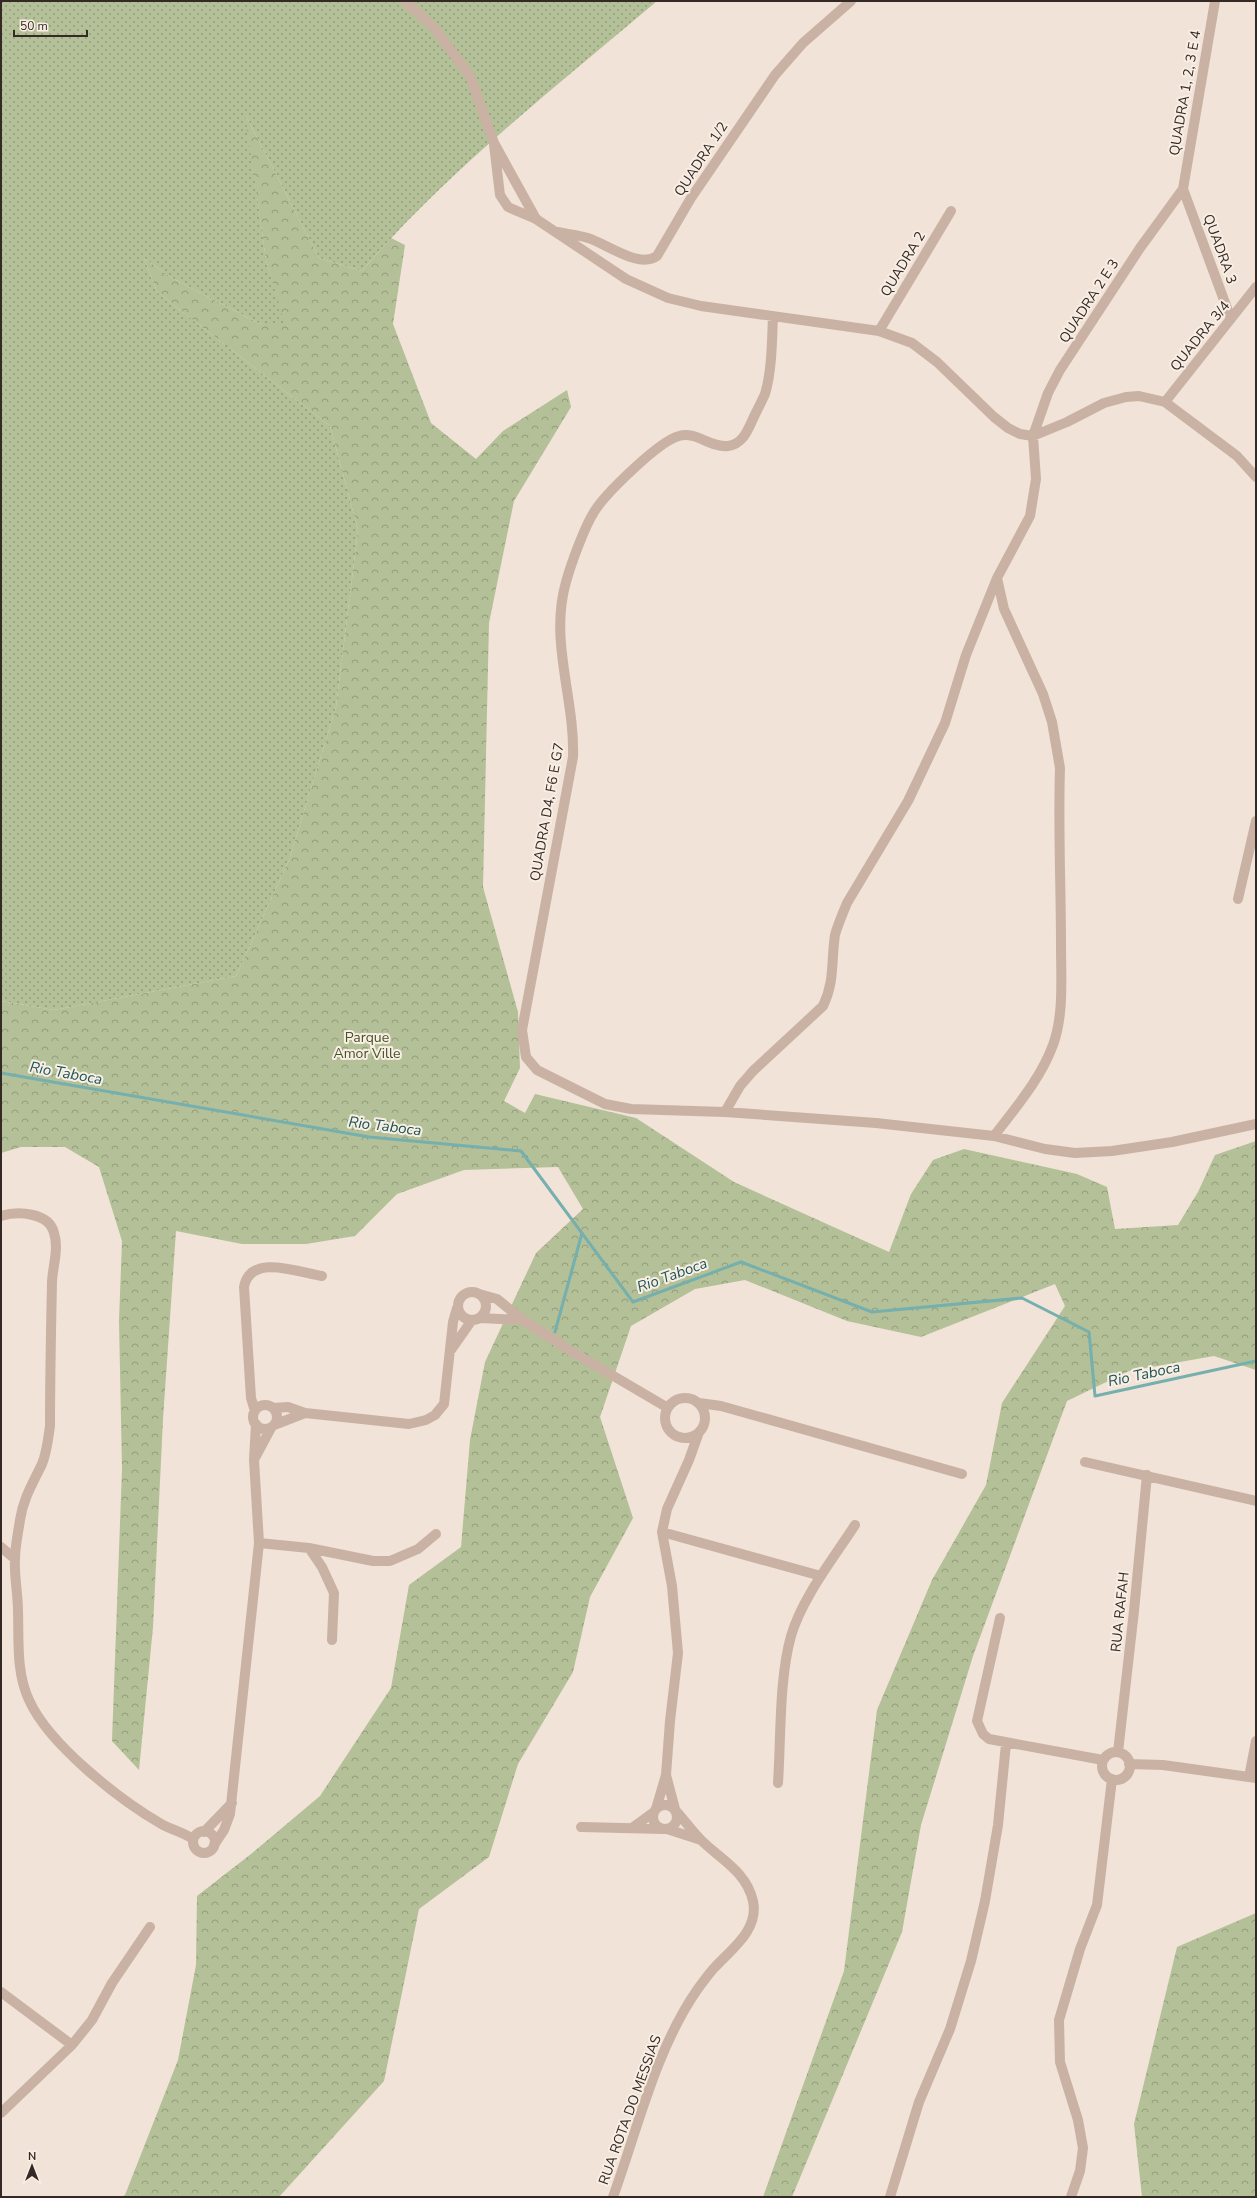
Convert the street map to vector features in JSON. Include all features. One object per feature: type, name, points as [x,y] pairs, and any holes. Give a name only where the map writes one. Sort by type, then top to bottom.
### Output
[{"type":"street","points":[[405,1],[435,29],[470,76],[494,143],[536,219]]},
{"type":"street","name":"QUADRA 1/2","points":[[553,232],[588,238],[639,260],[652,260],[657,256],[691,198],[775,74],[803,43],[851,1]]},
{"type":"street","name":"QUADRA 1, 2, 3 E 4","points":[[1183,189],[1215,1]]},
{"type":"street","points":[[494,143],[500,195],[508,207],[536,219],[553,232],[626,279],[662,296],[701,306],[879,331],[906,340],[925,351],[1008,428],[1020,434],[1033,436],[1067,422],[1104,403],[1126,397],[1139,396],[1165,402],[1237,456],[1256,477]]},
{"type":"street","name":"QUADRA 3","points":[[1183,189],[1231,319]]},
{"type":"street","name":"QUADRA 2 E 3","points":[[1033,436],[1048,393],[1060,370],[1140,248],[1183,189]]},
{"type":"street","name":"QUADRA 2","points":[[879,331],[951,212]]},
{"type":"street","name":"QUADRA 3/4","points":[[1165,402],[1256,287]]},
{"type":"street","name":"QUADRA D4, F6 E G7","points":[[725,1112],[631,1109],[604,1104],[537,1070],[526,1057],[523,1045],[522,1030],[573,756],[574,732],[563,673],[560,639],[566,583],[594,512],[613,489],[656,450],[679,436],[700,438],[713,445],[722,447],[731,446],[739,442],[746,434],[765,393],[772,347],[773,316]]},
{"type":"street","points":[[1033,436],[1036,479],[1030,516],[997,578],[966,655],[945,724],[908,801],[847,903],[840,919],[835,936],[830,992],[823,1006],[753,1071],[740,1086],[725,1112],[876,1123],[994,1136],[1045,1149],[1075,1153],[1112,1151],[1172,1142],[1256,1124]]},
{"type":"street","points":[[994,1136],[1034,1084],[1051,1050],[1058,1026],[1061,965],[1060,768],[1052,722],[1043,694],[1004,609],[997,578]]},
{"type":"street","points":[[1238,899],[1256,820]]},
{"type":"street","points":[[1,1216],[30,1215],[42,1218],[50,1224],[54,1232],[56,1252],[52,1279],[50,1426],[47,1447],[42,1464],[30,1485],[24,1504],[15,1559],[18,1611],[17,1649],[29,1701],[47,1728],[72,1756],[143,1812],[164,1825],[193,1839]]},
{"type":"street","points":[[193,1839],[195,1848],[200,1852],[207,1852],[214,1845],[227,1823],[232,1803],[259,1543],[254,1460],[256,1424],[251,1391],[244,1287],[247,1275],[254,1270],[265,1266],[322,1276]]},
{"type":"street","points":[[255,1411],[260,1406],[288,1407],[305,1412],[408,1424],[426,1420],[435,1415],[444,1404],[453,1322],[458,1308],[459,1299],[466,1293],[479,1294],[497,1299],[523,1320],[570,1351],[668,1408]]},
{"type":"street","points":[[450,1352],[485,1310],[485,1301],[479,1294]]},
{"type":"street","points":[[458,1308],[461,1315],[476,1319],[523,1320]]},
{"type":"street","points":[[251,1391],[270,1407],[277,1416],[254,1460]]},
{"type":"street","points":[[698,1432],[688,1437],[682,1437],[677,1436],[668,1428],[665,1420],[668,1408],[676,1400],[682,1398],[694,1400],[698,1403],[721,1406],[962,1474]]},
{"type":"street","points":[[698,1403],[704,1414],[705,1420]]},
{"type":"street","points":[[701,1840],[665,1829],[654,1823],[655,1810],[666,1775],[678,1653],[672,1586],[662,1532],[667,1509],[689,1460],[698,1432],[705,1420],[721,1406]]},
{"type":"street","points":[[256,1424],[260,1428],[272,1427],[305,1412]]},
{"type":"street","points":[[682,1437],[689,1460]]},
{"type":"street","points":[[1085,1462],[1256,1501]]},
{"type":"street","name":"RUA RAFAH","points":[[1118,1752],[1147,1476]]},
{"type":"street","points":[[778,1783],[784,1687],[791,1637],[798,1619],[821,1576],[854,1525]]},
{"type":"street","points":[[662,1532],[821,1576]]},
{"type":"street","points":[[259,1543],[310,1548],[373,1560],[390,1561],[418,1550],[436,1534]]},
{"type":"street","points":[[1,1547],[15,1559]]},
{"type":"street","points":[[310,1548],[334,1593],[332,1640]]},
{"type":"street","points":[[1000,1618],[977,1721],[979,1728],[986,1737],[1006,1744],[1103,1760]]},
{"type":"street","points":[[1129,1764],[1163,1765],[1252,1777],[1256,1741]]},
{"type":"street","points":[[890,2197],[919,2102],[950,2029],[971,1961],[985,1901],[998,1825],[1006,1744]]},
{"type":"street","points":[[1118,1752],[1125,1756],[1129,1764],[1129,1770],[1125,1776],[1119,1779],[1112,1779],[1105,1775],[1102,1768],[1103,1760],[1109,1754],[1118,1752]]},
{"type":"street","points":[[581,1827],[665,1829],[676,1823],[676,1811],[666,1775]]},
{"type":"street","points":[[1071,2197],[1080,2171],[1083,2148],[1078,2120],[1060,2062],[1059,2020],[1080,1949],[1097,1905],[1112,1779]]},
{"type":"street","points":[[193,1839],[198,1834],[204,1832],[232,1803]]},
{"type":"street","points":[[632,1828],[655,1810],[668,1805],[676,1811],[701,1840]]},
{"type":"street","points":[[204,1832],[212,1836],[214,1845]]},
{"type":"street","name":"RUA ROTA DO MESSIAS","points":[[613,2197],[664,2052],[679,2022],[714,1967],[744,1936],[753,1921],[753,1900],[745,1883],[735,1868],[701,1840]]},
{"type":"street","points":[[1,2113],[72,2045],[92,2020],[112,1983],[150,1926]]},
{"type":"street","points":[[1,1992],[72,2045]]},
{"type":"green space","points":[[1,1],[657,1],[542,97],[466,164],[395,234],[362,271],[319,258],[246,116],[266,260],[286,325],[262,325],[172,278],[144,258],[157,292],[330,426],[358,530],[336,707],[289,860],[236,976],[54,1010],[1,1001]]},
{"type":"green space","name":"Parque Amor Ville","points":[[245,114],[319,258],[362,271],[391,238],[405,245],[393,324],[431,423],[476,459],[503,431],[567,390],[571,407],[514,501],[489,623],[483,887],[518,1012],[520,1068],[504,1101],[525,1113],[535,1094],[636,1118],[734,1182],[889,1252],[911,1194],[933,1160],[964,1149],[1077,1174],[1107,1187],[1115,1229],[1178,1225],[1198,1192],[1215,1155],[1256,1141],[1256,1370],[1214,1356],[1129,1371],[1067,1401],[973,1656],[921,1825],[902,1932],[792,2197],[763,2197],[844,1971],[877,1710],[932,1580],[986,1485],[1002,1403],[1065,1306],[1055,1284],[921,1337],[847,1321],[745,1280],[695,1289],[631,1326],[600,1417],[633,1518],[590,1597],[573,1672],[518,1764],[489,1857],[419,1909],[384,2081],[279,2197],[121,2197],[125,2195],[178,2060],[196,1965],[197,1896],[251,1854],[320,1796],[391,1688],[409,1585],[461,1547],[470,1440],[485,1362],[536,1253],[583,1209],[558,1167],[464,1170],[397,1194],[355,1236],[306,1244],[242,1244],[176,1231],[163,1419],[153,1627],[139,1770],[112,1741],[122,1469],[119,1321],[122,1241],[99,1167],[65,1147],[21,1147],[1,1153],[1,1001],[54,1010],[236,976],[289,860],[336,707],[358,530],[330,426],[157,292],[144,258],[172,278],[262,325],[285,325],[266,260]]},
{"type":"green space","points":[[1256,1913],[1256,2197],[1142,2197],[1134,2124],[1177,1947]]},
{"type":"waterway","name":"Rio Taboca","points":[[1,1073],[369,1137],[521,1151],[633,1302],[741,1262],[872,1312],[1022,1298],[1089,1332],[1095,1396],[1256,1361]]},
{"type":"waterway","points":[[555,1332],[582,1233]]}]
